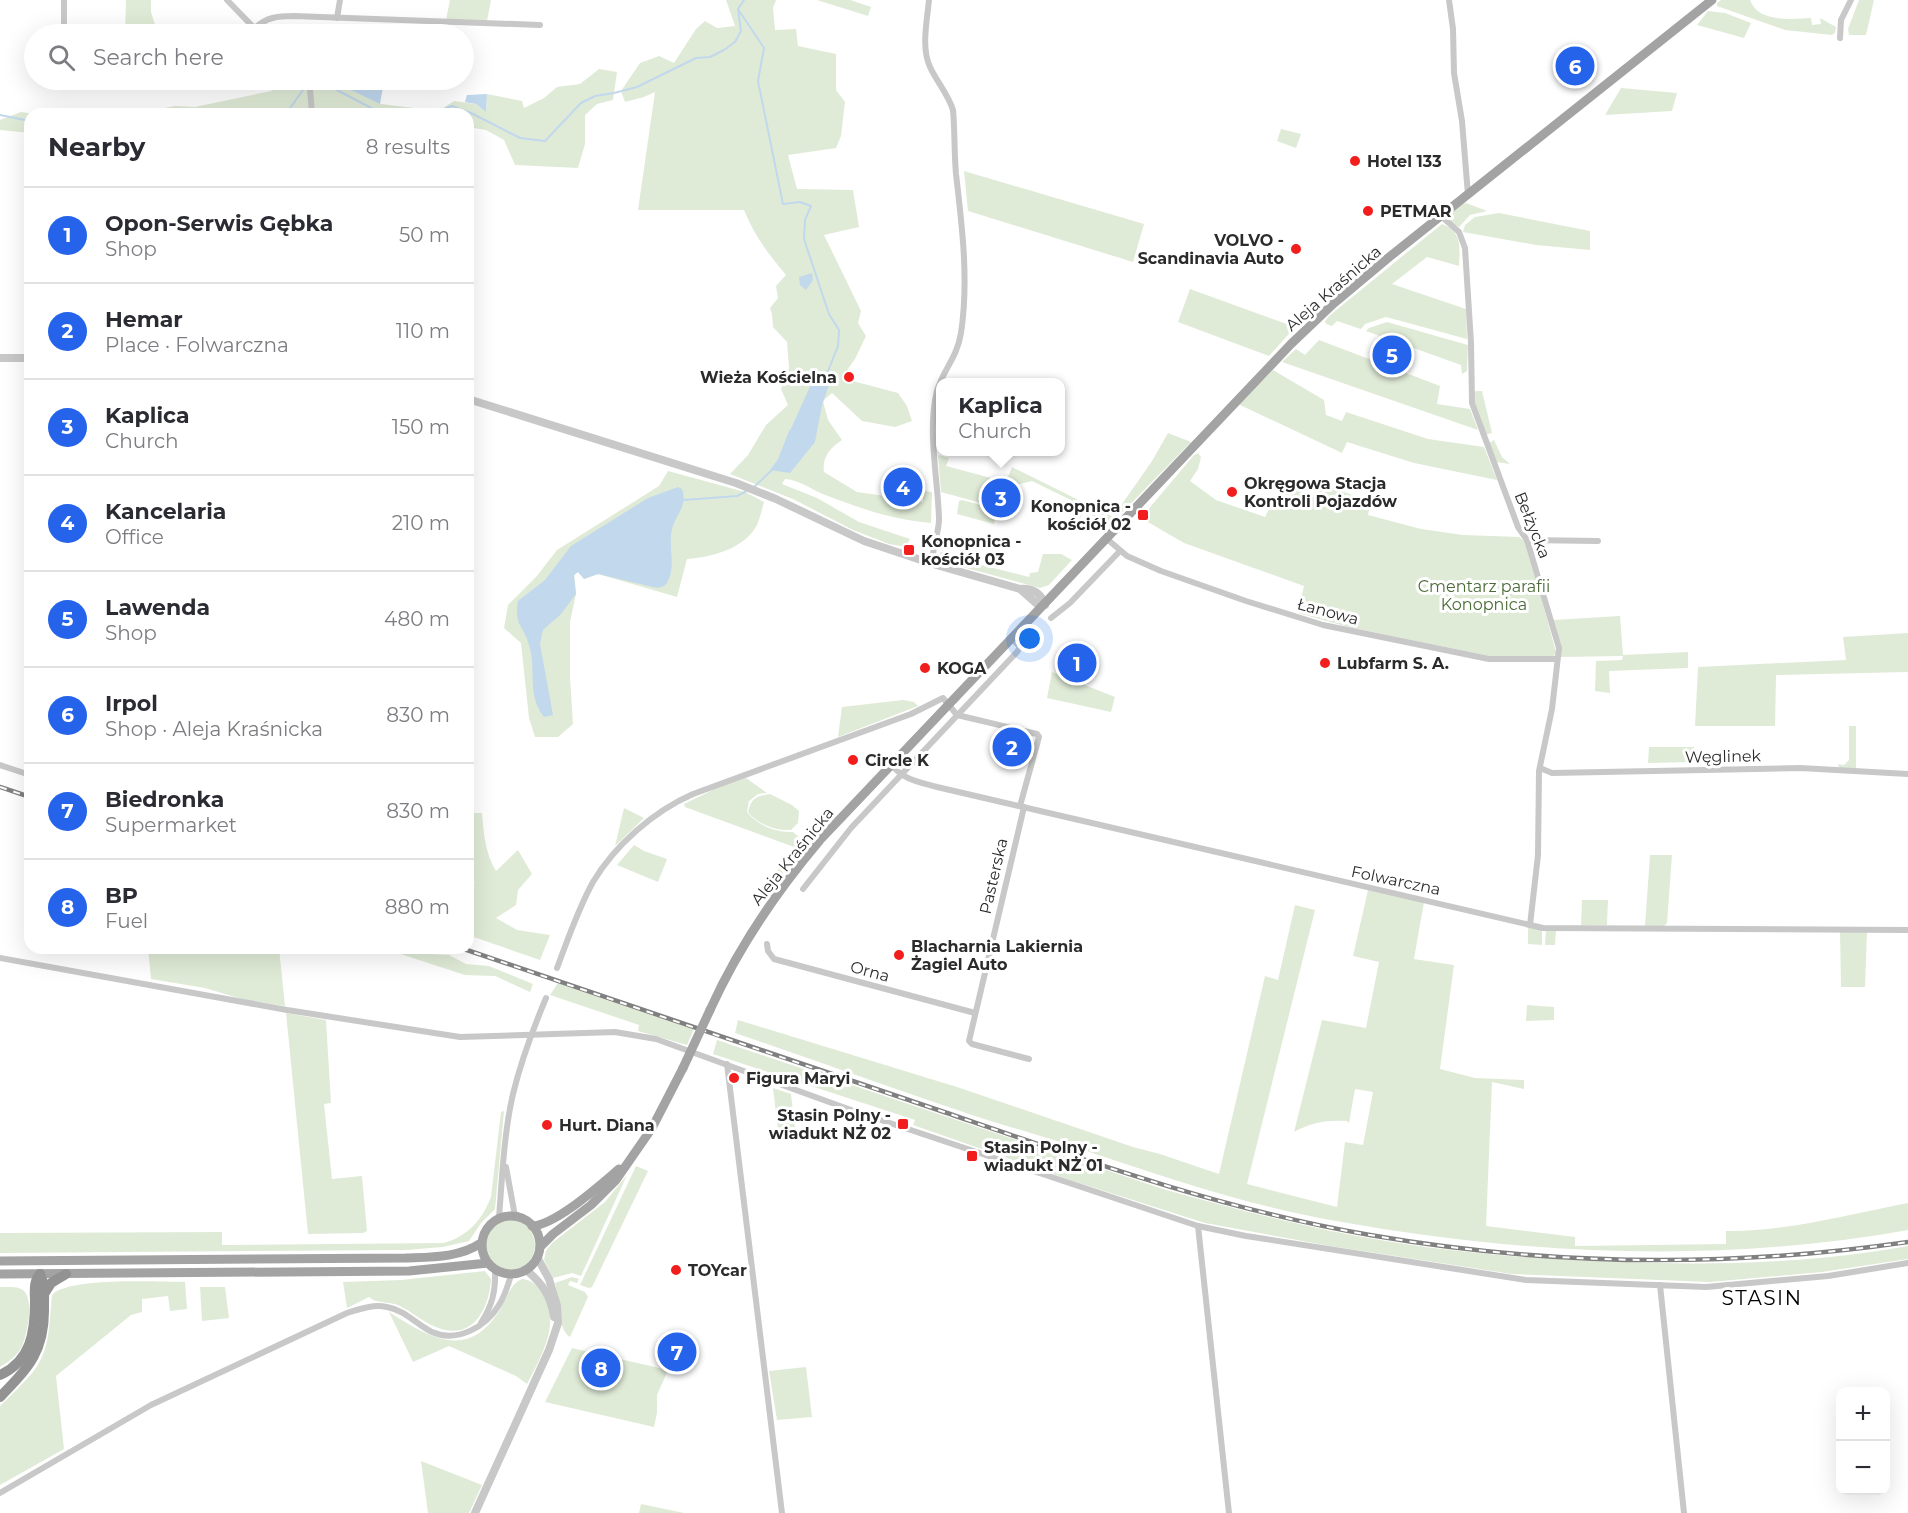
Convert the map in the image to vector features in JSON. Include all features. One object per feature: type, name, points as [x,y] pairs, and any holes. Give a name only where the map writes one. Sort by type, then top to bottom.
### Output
[{"type":"highway","points":[[0,1397],[25,1371],[38,1350],[43,1328],[44,1295],[40,1274]]},
{"type":"highway","points":[[0,1375],[19,1361],[30,1343],[34,1322],[35,1283],[40,1274]]},
{"type":"highway","points":[[44,1295],[51,1283],[66,1274]]},
{"type":"main road","name":"Aleja Kraśnicka","points":[[540,1247],[601,1196],[616,1180],[652,1128],[740,950],[785,883],[820,840],[1315,321],[1348,291],[1712,0]]},
{"type":"main road","points":[[532,1226],[542,1224],[563,1213],[626,1164]]},
{"type":"main road","points":[[0,1274],[398,1271],[491,1267],[511,1275],[526,1270],[537,1257],[540,1247],[538,1236],[525,1220],[515,1216],[499,1218],[487,1228],[481,1243],[483,1254],[491,1267]]},
{"type":"main road","points":[[0,1261],[405,1258],[456,1253],[471,1250],[481,1243]]},
{"type":"main road","points":[[39,1261],[40,1274]]},
{"type":"street","points":[[64,0],[64,24]]},
{"type":"street","points":[[227,0],[250,24]]},
{"type":"street","points":[[337,18],[340,0]]},
{"type":"street","points":[[929,0],[926,49],[930,67],[950,100],[953,110],[964,256],[963,312],[959,345],[944,378]]},
{"type":"street","points":[[1449,0],[1454,29],[1454,73],[1462,121],[1468,195]]},
{"type":"street","points":[[1840,38],[1841,20],[1851,0]]},
{"type":"street","points":[[259,24],[275,16],[540,25]]},
{"type":"street","points":[[309,90],[311,108]]},
{"type":"street","name":"Bełżycka","points":[[1441,216],[1459,232],[1465,248],[1472,403],[1518,527],[1527,540],[1559,648],[1556,659],[1556,686],[1540,768],[1538,855],[1530,925]]},
{"type":"street","points":[[0,358],[24,358]]},
{"type":"street","points":[[933,564],[939,517],[933,424],[936,400]]},
{"type":"street","points":[[474,401],[736,483],[850,535],[933,564],[1020,589],[1037,604],[1045,605]]},
{"type":"street","name":"Łanowa","points":[[1107,539],[1120,551],[1161,571],[1323,625],[1489,659],[1556,659]]},
{"type":"street","points":[[1527,540],[1598,541]]},
{"type":"street","points":[[1051,618],[1070,603],[1120,551]]},
{"type":"street","points":[[803,889],[851,828],[1020,647],[1012,639]]},
{"type":"street","points":[[557,968],[593,882],[606,863],[631,836],[659,814],[693,794],[911,714],[943,698],[957,715]]},
{"type":"street","name":"Pasterska","points":[[957,715],[1037,734],[1039,737],[969,1041],[972,1044],[1029,1059]]},
{"type":"street","points":[[0,765],[24,773]]},
{"type":"street","points":[[892,765],[899,775]]},
{"type":"street","name":"Węglinek","points":[[1540,768],[1552,773],[1800,768],[1908,774]]},
{"type":"street","name":"Folwarczna","points":[[899,775],[928,784],[1543,928],[1908,930]]},
{"type":"street","name":"Orna","points":[[767,944],[768,951],[774,959],[975,1012]]},
{"type":"street","points":[[0,958],[256,1005],[463,1037],[590,1032],[629,1034],[667,1042],[851,1110],[1198,1226],[1502,1278],[1706,1287],[1828,1276],[1908,1263]]},
{"type":"street","points":[[499,1218],[513,1095],[531,1035],[546,998]]},
{"type":"street","points":[[727,1064],[782,1513]]},
{"type":"street","points":[[505,1160],[515,1216]]},
{"type":"street","points":[[1198,1226],[1229,1513]]},
{"type":"street","points":[[475,1513],[558,1323],[557,1306],[549,1279],[537,1257]]},
{"type":"street","points":[[480,1325],[494,1295],[491,1267]]},
{"type":"street","points":[[526,1270],[542,1285],[549,1297],[554,1336]]},
{"type":"street","points":[[0,1493],[151,1405],[347,1313],[366,1307],[386,1306],[399,1311],[429,1330],[447,1335],[467,1333],[488,1320],[499,1305],[511,1275]]},
{"type":"street","points":[[1660,1285],[1684,1513]]},
{"type":"green space","points":[[126,0],[151,0],[151,12],[155,24],[125,24]]},
{"type":"green space","points":[[450,0],[491,0],[487,21],[446,20]]},
{"type":"green space","points":[[726,0],[776,0],[773,8],[775,30],[796,29],[798,46],[836,54],[836,90],[845,102],[841,136],[836,148],[788,155],[797,189],[853,190],[859,227],[824,235],[861,311],[858,323],[866,336],[845,373],[849,380],[898,393],[907,406],[912,421],[895,427],[862,421],[832,393],[823,401],[828,420],[842,440],[828,453],[824,462],[824,472],[857,492],[905,501],[923,502],[923,491],[932,492],[931,523],[891,517],[823,494],[791,480],[785,479],[782,484],[817,498],[859,522],[910,539],[906,547],[889,544],[853,530],[793,499],[730,474],[748,455],[766,425],[788,405],[781,389],[789,368],[787,342],[773,327],[770,308],[778,298],[776,286],[786,275],[762,244],[744,210],[638,210],[655,92],[625,102],[621,91],[640,63],[659,56],[674,63],[696,29],[705,21],[717,28],[735,26]]},
{"type":"green space","points":[[817,0],[850,0],[871,7],[868,16]]},
{"type":"green space","points":[[1721,0],[1750,0],[1760,13],[1785,19],[1811,18],[1812,25],[1821,24],[1820,18],[1836,27],[1835,33],[1832,35],[1785,30],[1717,6]]},
{"type":"green space","points":[[1859,0],[1874,0],[1866,35],[1849,35],[1848,29]]},
{"type":"green space","points":[[1708,11],[1725,13],[1751,23],[1744,38],[1697,25]]},
{"type":"green space","points":[[599,69],[617,72],[613,100],[597,104],[585,115],[585,144],[578,168],[515,165],[504,140],[486,130],[474,128],[474,108],[444,108],[454,101],[476,104],[486,111],[487,94],[522,101],[524,108],[544,98],[557,87],[580,84]]},
{"type":"green space","points":[[1621,88],[1677,93],[1672,111],[1605,115]]},
{"type":"green space","points":[[272,90],[352,90],[381,104],[414,108],[165,108],[195,107]]},
{"type":"green space","points":[[24,112],[24,132],[0,130],[0,120]]},
{"type":"green space","points":[[1281,129],[1301,134],[1296,148],[1277,141]]},
{"type":"green space","points":[[964,171],[1144,224],[1133,262],[968,211]]},
{"type":"green space","points":[[1466,203],[1487,211],[1470,215],[1459,227],[1450,222],[1451,215],[1457,207]]},
{"type":"green space","points":[[1499,213],[1590,231],[1590,250],[1536,245],[1463,232],[1465,225],[1475,217]]},
{"type":"green space","points":[[1442,224],[1449,227],[1456,236],[1459,247],[1459,266],[1427,257],[1392,284],[1466,309],[1467,339],[1386,317],[1365,324],[1361,329],[1337,321],[1332,326],[1326,324],[1325,321],[1329,316]]},
{"type":"green space","points":[[1190,289],[1295,327],[1269,356],[1178,322]]},
{"type":"green space","points":[[1387,322],[1468,345],[1467,371],[1462,374],[1461,365],[1366,331]]},
{"type":"green space","points":[[1319,340],[1440,386],[1437,404],[1470,409],[1478,430],[1282,362],[1296,349],[1305,355]]},
{"type":"green space","points":[[1273,370],[1324,400],[1326,415],[1342,421],[1346,412],[1428,439],[1484,447],[1497,480],[1414,463],[1347,442],[1342,453],[1238,404]]},
{"type":"green space","points":[[1482,391],[1492,433],[1485,435],[1475,403],[1474,392]]},
{"type":"green space","points":[[1168,433],[1191,442],[1112,523],[1101,527],[1104,522],[1084,511],[1078,522],[1076,521],[1071,500],[1032,481],[1012,484],[999,491],[992,506],[941,492],[938,456],[949,458],[946,466],[1006,482],[1012,467],[1113,517],[1152,461]]},
{"type":"green space","points":[[1494,440],[1502,457],[1510,464],[1496,462],[1489,443]]},
{"type":"green space","name":"Cmentarz parafii Konopnica","points":[[1198,453],[1201,457],[1198,469],[1190,481],[1216,500],[1265,517],[1283,481],[1313,497],[1320,483],[1371,502],[1368,515],[1421,529],[1463,535],[1519,537],[1526,542],[1556,652],[1554,656],[1489,656],[1348,627],[1298,613],[1304,586],[1184,543],[1141,518]]},
{"type":"green space","points":[[668,471],[745,492],[764,502],[757,525],[736,546],[717,554],[687,559],[677,597],[598,574],[584,579],[578,572],[574,575],[576,594],[570,622],[573,724],[558,737],[535,737],[529,718],[521,643],[504,628],[508,605],[536,577],[557,550],[659,486]]},
{"type":"green space","points":[[959,501],[996,509],[994,524],[957,514]]},
{"type":"green space","points":[[941,552],[965,560],[972,557],[974,563],[1029,577],[1030,573],[1038,572],[1043,554],[1061,554],[1072,560],[1049,585],[1040,588],[937,560]]},
{"type":"green space","points":[[1620,616],[1623,655],[1688,652],[1688,668],[1609,671],[1610,693],[1595,691],[1596,661],[1622,660],[1623,656],[1560,657],[1553,620]]},
{"type":"green space","points":[[1908,633],[1908,672],[1776,675],[1775,726],[1695,726],[1698,667],[1846,660],[1843,637]]},
{"type":"green space","points":[[1052,672],[1115,697],[1111,712],[1047,698]]},
{"type":"green space","points":[[903,700],[914,702],[918,706],[838,737],[842,707]]},
{"type":"green space","points":[[1849,726],[1856,726],[1856,769],[1839,768],[1838,764],[1844,765],[1849,760]]},
{"type":"green space","points":[[1649,747],[1694,747],[1694,762],[1648,763]]},
{"type":"green space","points":[[746,778],[767,793],[758,794],[749,801],[747,812],[767,827],[793,832],[801,839],[794,847],[685,807],[684,804],[721,786]]},
{"type":"green space","points":[[770,794],[799,811],[798,823],[791,830],[767,826],[748,812],[755,798]]},
{"type":"green space","points":[[624,808],[644,818],[615,846]]},
{"type":"green space","points":[[474,813],[482,813],[487,850],[496,871],[518,850],[532,874],[518,890],[516,905],[496,918],[517,930],[550,935],[540,960],[474,937]]},
{"type":"green space","points":[[634,845],[667,859],[658,882],[617,865]]},
{"type":"green space","points":[[1650,855],[1672,855],[1667,923],[1664,926],[1645,926]]},
{"type":"green space","points":[[782,867],[783,873],[767,894],[761,896],[759,892],[772,874]]},
{"type":"green space","points":[[1368,890],[1424,902],[1414,959],[1454,965],[1440,1069],[1475,1078],[1524,1080],[1524,1089],[1492,1082],[1486,1226],[1575,1237],[1575,1246],[1726,1244],[1726,1231],[1771,1229],[1908,1203],[1908,1230],[1837,1241],[1765,1248],[1694,1251],[1550,1248],[1407,1233],[1336,1221],[1234,1198],[950,1108],[735,1033],[738,1020],[957,1087],[1219,1174],[1265,976],[1278,980],[1295,905],[1315,910],[1247,1184],[1337,1207],[1345,1142],[1363,1145],[1373,1092],[1355,1089],[1349,1123],[1347,1121],[1326,1121],[1294,1132],[1322,1020],[1366,1028],[1379,962],[1353,956]]},
{"type":"green space","points":[[1582,900],[1608,900],[1607,925],[1581,925]]},
{"type":"green space","points":[[1528,926],[1542,930],[1542,945],[1528,944]]},
{"type":"green space","points":[[1546,930],[1556,930],[1555,945],[1545,945]]},
{"type":"green space","points":[[1840,931],[1867,932],[1865,987],[1841,987]]},
{"type":"green space","points":[[149,954],[280,954],[285,1006],[245,1000],[205,988],[151,979]]},
{"type":"green space","points":[[400,954],[449,955],[466,964],[489,966],[533,984],[530,992],[495,976],[465,975]]},
{"type":"green space","points":[[558,983],[694,1029],[687,1045],[638,1031],[639,1025],[550,995]]},
{"type":"green space","points":[[1527,1005],[1554,1007],[1554,1020],[1526,1021]]},
{"type":"green space","points":[[286,1013],[326,1020],[331,1103],[324,1104],[332,1179],[362,1176],[367,1231],[363,1233],[308,1234]]},
{"type":"green space","points":[[717,1040],[1163,1189],[1334,1232],[1457,1251],[1589,1261],[1750,1262],[1845,1255],[1908,1246],[1908,1259],[1822,1272],[1710,1282],[1512,1274],[1330,1246],[1205,1223],[1073,1181],[913,1125],[915,1120],[713,1054]]},
{"type":"green space","points":[[773,1088],[791,1094],[795,1128],[778,1130]]},
{"type":"green space","points":[[504,1111],[495,1209],[481,1223],[469,1241],[443,1247],[406,1250],[0,1253],[0,1233],[222,1232],[222,1245],[444,1243],[460,1236],[473,1226],[479,1220],[491,1197],[501,1112]]},
{"type":"green space","points":[[636,1166],[648,1171],[592,1287],[580,1285]]},
{"type":"green space","points":[[627,1175],[581,1276],[572,1273],[553,1278],[544,1260],[546,1251],[552,1243],[605,1202]]},
{"type":"green space","points":[[505,1220],[515,1220],[528,1227],[535,1240],[535,1250],[528,1263],[515,1270],[505,1270],[496,1266],[489,1259],[485,1250],[485,1240],[489,1231],[496,1224]]},
{"type":"green space","points":[[485,1271],[491,1279],[487,1302],[476,1320],[469,1327],[460,1330],[449,1331],[436,1327],[400,1306],[375,1301],[369,1297],[347,1308],[343,1282],[401,1280]]},
{"type":"green space","points":[[572,1277],[579,1279],[577,1283],[570,1281],[568,1285],[585,1292],[588,1297],[570,1337],[562,1327],[560,1320],[555,1283]]},
{"type":"green space","points":[[522,1279],[531,1281],[539,1289],[547,1302],[550,1314],[548,1338],[527,1384],[516,1376],[449,1346],[413,1362],[389,1312],[434,1336],[448,1340],[462,1340],[476,1335],[489,1325],[512,1287]]},
{"type":"green space","points":[[185,1282],[187,1309],[170,1311],[168,1296],[142,1299],[142,1312],[131,1315],[56,1376],[64,1449],[0,1485],[0,1406],[39,1363],[48,1335],[52,1295],[61,1289],[94,1283]]},
{"type":"green space","points":[[0,1287],[15,1287],[23,1290],[29,1301],[29,1309],[26,1336],[21,1348],[14,1357],[0,1367]]},
{"type":"green space","points":[[200,1287],[225,1287],[229,1318],[202,1321]]},
{"type":"green space","points":[[572,1348],[668,1370],[657,1395],[654,1427],[545,1402]]},
{"type":"green space","points":[[806,1367],[812,1417],[777,1420],[769,1371]]},
{"type":"green space","points":[[421,1461],[482,1485],[469,1513],[428,1513]]},
{"type":"green space","points":[[641,1504],[684,1513],[639,1513]]},
{"type":"water","points":[[351,90],[382,90],[380,104]]},
{"type":"water","points":[[487,94],[486,112],[476,104],[465,102],[467,95]]},
{"type":"water","points":[[812,273],[813,280],[806,290],[800,285],[799,277]]},
{"type":"water","points":[[826,375],[830,382],[822,405],[815,442],[790,473],[770,470],[781,455],[813,380]]},
{"type":"water","points":[[678,487],[682,489],[684,500],[672,529],[671,569],[665,585],[657,588],[598,574],[584,579],[578,572],[574,575],[576,594],[561,614],[543,630],[540,644],[553,715],[544,717],[535,700],[531,654],[527,638],[518,621],[518,601],[545,580],[571,546],[648,498]]},
{"type":"waterway","points":[[474,115],[520,138],[545,141],[581,103],[595,96],[637,87],[696,58],[710,57],[724,50],[735,42],[741,31],[738,9],[744,0]]},
{"type":"waterway","points":[[738,9],[764,48],[758,81],[783,204],[800,202],[811,206],[805,220],[804,239],[829,314],[839,330],[838,346],[826,376]]},
{"type":"waterway","points":[[290,108],[303,90]]},
{"type":"waterway","points":[[337,90],[371,108]]},
{"type":"waterway","points":[[447,108],[452,106],[457,108]]},
{"type":"waterway","points":[[0,115],[24,120]]},
{"type":"waterway","points":[[779,459],[790,431]]},
{"type":"waterway","points":[[754,487],[773,469]]},
{"type":"waterway","points":[[684,500],[737,496],[749,490]]},
{"type":"railway","points":[[0,787],[24,795]]},
{"type":"railway","points":[[474,952],[1102,1165],[1208,1198],[1316,1225],[1437,1245],[1504,1253],[1639,1260],[1773,1256],[1908,1242]]},
{"type":"place","name":"Irpol","points":[[1575,66]]},
{"type":"place","name":"Hotel 133","points":[[1355,161]]},
{"type":"place","name":"PETMAR","points":[[1368,211]]},
{"type":"place","name":"VOLVO - Scandinavia Auto","points":[[1296,249]]},
{"type":"place","name":"Lawenda","points":[[1392,355]]},
{"type":"place","name":"Wieża Kościelna","points":[[849,377]]},
{"type":"place","name":"Kancelaria","points":[[903,487]]},
{"type":"place","name":"Okręgowa Stacja Kontroli Pojazdów","points":[[1232,492]]},
{"type":"place","name":"Kaplica","points":[[1001,498]]},
{"type":"place","name":"Konopnica - kościół 02","points":[[1143,515]]},
{"type":"place","name":"Konopnica - kościół 03","points":[[909,550]]},
{"type":"place","name":"Opon-Serwis Gębka","points":[[1077,663]]},
{"type":"place","name":"Lubfarm S. A.","points":[[1325,663]]},
{"type":"place","name":"KOGA","points":[[925,668]]},
{"type":"place","name":"Hemar","points":[[1012,747]]},
{"type":"place","name":"Circle K","points":[[853,760]]},
{"type":"place","name":"Blacharnia Lakiernia Żagiel Auto","points":[[899,955]]},
{"type":"place","name":"Figura Maryi","points":[[734,1078]]},
{"type":"place","name":"Stasin Polny - wiadukt NŻ 02","points":[[903,1124]]},
{"type":"place","name":"Hurt. Diana","points":[[547,1125]]},
{"type":"place","name":"Stasin Polny - wiadukt NŻ 01","points":[[972,1156]]},
{"type":"place","name":"TOYcar","points":[[676,1270]]},
{"type":"place","name":"Biedronka","points":[[677,1352]]},
{"type":"place","name":"BP","points":[[601,1368]]},
{"type":"district","name":"STASIN","points":[[1762,1298]]}]
